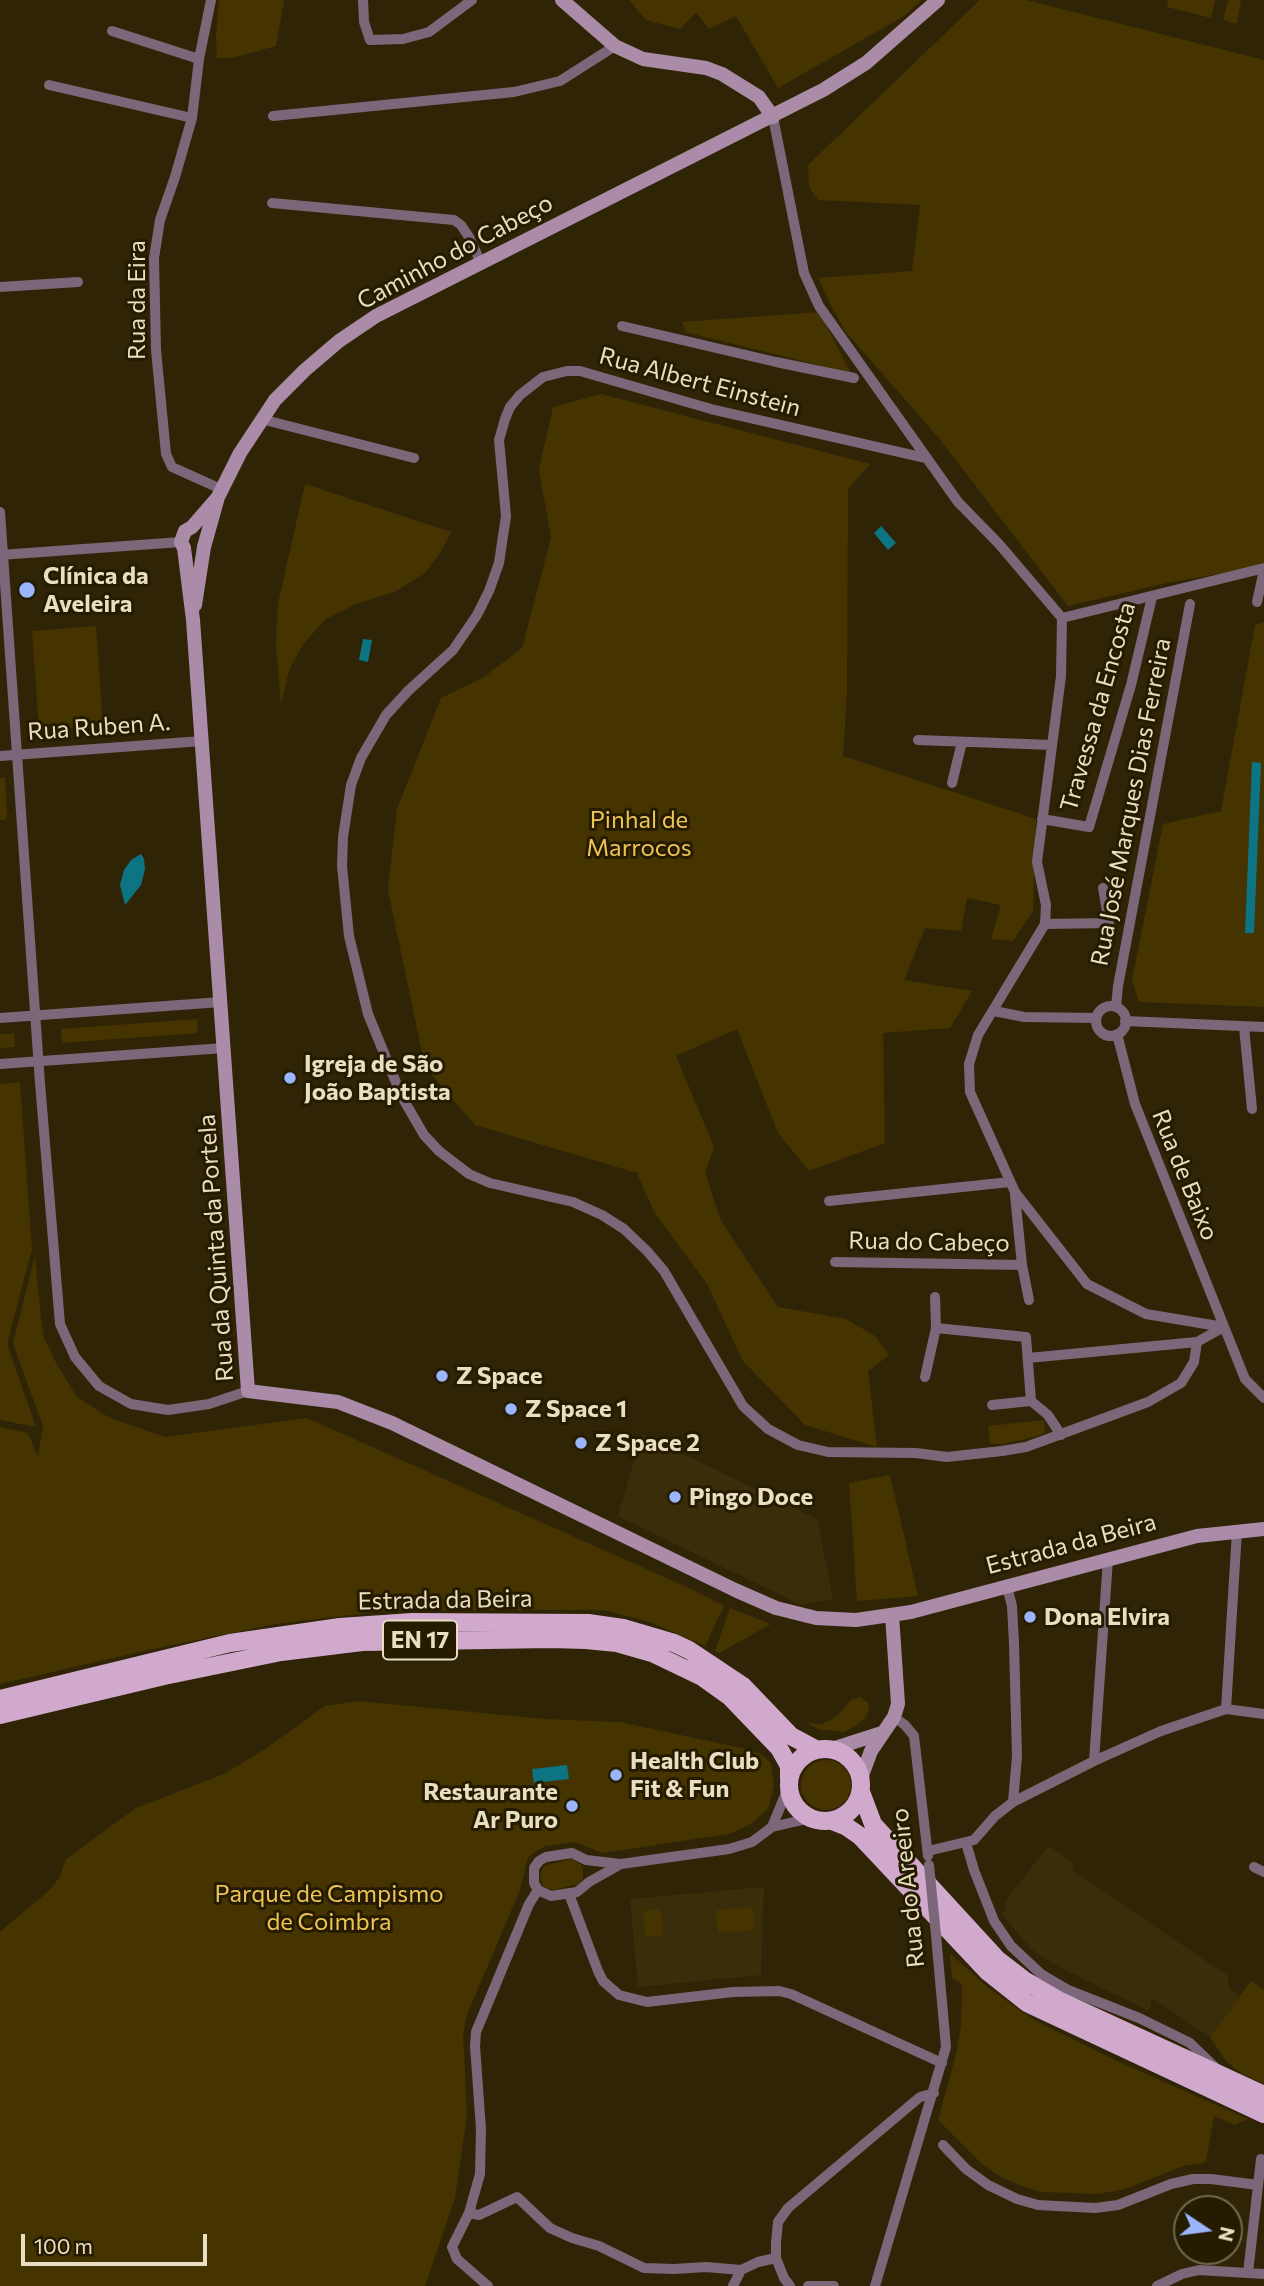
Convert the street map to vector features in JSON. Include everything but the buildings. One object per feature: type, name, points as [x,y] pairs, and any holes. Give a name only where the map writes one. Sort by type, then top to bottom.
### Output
[{"type":"main road","name":"Estrada da Beira","points":[[0,1699],[230,1643],[340,1627],[412,1622],[588,1623],[623,1628],[689,1650],[743,1686],[791,1736],[825,1750]]},
{"type":"main road","name":"Estrada da Beira","points":[[0,1715],[164,1676],[281,1652],[375,1642],[586,1640],[617,1643],[652,1653],[702,1677],[730,1697],[779,1748],[789,1766],[789,1783]]},
{"type":"main road","points":[[1264,2095],[1060,2001],[1024,1980],[1006,1967],[873,1824],[855,1765],[845,1755],[825,1750],[804,1755],[794,1765],[789,1783],[795,1806],[811,1818],[832,1821],[860,1836],[988,1972],[1027,2003],[1264,2114]]},
{"type":"main road","points":[[832,1821],[845,1816],[855,1805],[861,1785]]},
{"type":"street","name":"Rua da Eira","points":[[211,0],[199,60],[192,118],[160,220],[154,261],[156,350],[166,454],[172,467],[219,493]]},
{"type":"street","points":[[363,0],[364,22],[370,40],[402,39],[429,32],[471,0]]},
{"type":"street","points":[[562,0],[614,46],[643,60],[706,68],[759,97],[772,117],[804,273],[819,306],[958,502],[999,544],[1062,618],[1061,676],[1037,862],[1045,905],[1045,923],[978,1035],[969,1064],[970,1092],[1013,1187],[1087,1284],[1146,1314],[1224,1327]]},
{"type":"street","name":"Caminho do Cabeço","points":[[192,527],[219,493],[240,453],[275,400],[339,341],[376,316],[823,90],[866,63],[938,0]]},
{"type":"street","points":[[112,31],[199,60]]},
{"type":"street","points":[[273,116],[514,92],[560,81],[614,46]]},
{"type":"street","points":[[49,85],[192,118]]},
{"type":"street","points":[[272,203],[454,220],[469,237],[481,263]]},
{"type":"street","points":[[0,287],[78,282]]},
{"type":"street","points":[[622,326],[854,378]]},
{"type":"street","name":"Rua Albert Einstein","points":[[926,458],[711,410],[593,373],[568,371],[542,377],[520,394],[510,407],[499,440],[506,516],[499,563],[489,592],[453,650],[386,715],[373,736],[351,785],[346,809],[342,866],[349,936],[368,1014],[402,1097],[424,1135],[469,1174],[490,1183],[573,1202],[624,1229],[664,1271],[743,1406],[775,1433],[798,1445],[828,1452],[916,1453],[947,1457],[1026,1447],[1148,1402],[1181,1383],[1194,1362],[1197,1342]]},
{"type":"street","points":[[261,419],[414,458]]},
{"type":"street","name":"Caminho do Cabeço","points":[[205,542],[219,493]]},
{"type":"street","points":[[0,512],[1,555],[60,1324],[75,1357],[99,1386],[131,1404],[168,1410],[209,1404],[248,1391]]},
{"type":"street","points":[[1,555],[183,545],[194,552],[205,542],[199,528],[192,527],[183,534],[183,545]]},
{"type":"street","name":"Rua da Quinta da Portela","points":[[193,620],[205,542]]},
{"type":"street","name":"Rua da Quinta da Portela","points":[[183,545],[193,620],[248,1391],[338,1402],[381,1419],[776,1608],[837,1620],[892,1615]]},
{"type":"street","points":[[1062,618],[1264,569],[1256,602]]},
{"type":"street","name":"Travessa da Encosta","points":[[1042,820],[1089,827],[1131,685],[1152,597]]},
{"type":"street","name":"Rua José Marques Dias Ferreira","points":[[1116,1007],[1120,973],[1190,604]]},
{"type":"street","points":[[918,740],[1052,745]]},
{"type":"street","name":"Rua Ruben A.","points":[[0,756],[202,741]]},
{"type":"street","points":[[951,783],[962,741]]},
{"type":"street","points":[[1045,923],[1109,923],[1103,888]]},
{"type":"street","points":[[0,1018],[221,1002]]},
{"type":"street","points":[[1116,1007],[1123,1013],[1125,1021],[1123,1029],[1117,1034],[1108,1035],[1100,1031],[1096,1018],[1103,1008],[1116,1007]]},
{"type":"street","points":[[993,1011],[1024,1017],[1096,1018]]},
{"type":"street","points":[[1125,1021],[1264,1027]]},
{"type":"street","points":[[1244,1027],[1252,1109]]},
{"type":"street","name":"Rua de Baixo","points":[[1117,1034],[1135,1104],[1244,1379],[1264,1398]]},
{"type":"street","points":[[0,1065],[224,1048]]},
{"type":"street","points":[[829,1201],[1013,1187]]},
{"type":"street","points":[[1013,1187],[1029,1300]]},
{"type":"street","name":"Rua do Cabeço","points":[[835,1262],[1022,1265]]},
{"type":"street","points":[[925,1377],[936,1328],[935,1297]]},
{"type":"street","points":[[1028,1358],[1197,1342],[1224,1327]]},
{"type":"street","points":[[936,1328],[1026,1337],[1031,1401],[1048,1416],[1061,1435]]},
{"type":"street","points":[[992,1405],[1031,1401]]},
{"type":"street","name":"Estrada da Beira","points":[[892,1615],[1197,1536],[1264,1529]]},
{"type":"street","points":[[1226,1709],[1237,1531]]},
{"type":"street","points":[[1094,1761],[1108,1559]]},
{"type":"street","points":[[1007,1587],[1012,1606],[1014,1644],[1017,1756],[1013,1802]]},
{"type":"street","points":[[861,1785],[871,1751],[894,1717],[898,1704],[892,1615]]},
{"type":"street","points":[[928,1852],[974,1840],[995,1816],[1013,1802],[1160,1731],[1226,1709],[1264,1714]]},
{"type":"street","name":"Rua do Areeiro","points":[[875,2286],[946,2047],[914,1736],[894,1717]]},
{"type":"street","points":[[825,1750],[882,1733]]},
{"type":"street","points":[[772,1827],[789,1783]]},
{"type":"street","points":[[586,1860],[621,1864],[729,1849],[752,1842],[772,1827],[811,1818]]},
{"type":"street","points":[[966,1843],[994,1921],[1011,1946],[1043,1976],[1068,1990],[1139,2018],[1190,2043],[1224,2077]]},
{"type":"street","points":[[589,1882],[590,1867],[586,1860],[572,1853],[546,1857],[539,1861],[533,1875],[538,1890],[551,1896],[569,1894],[578,1892],[589,1882],[621,1864]]},
{"type":"street","points":[[488,2286],[457,2259],[452,2247],[469,2213],[480,2174],[482,2153],[474,2046],[476,2032],[529,1904],[538,1890]]},
{"type":"street","points":[[569,1894],[603,1981],[619,1995],[647,2002],[733,1992],[779,1991],[791,1994],[942,2063]]},
{"type":"street","points":[[790,2286],[776,2258],[778,2222],[789,2208],[920,2097],[934,2093]]},
{"type":"street","points":[[943,2145],[966,2169],[988,2185],[1017,2199],[1038,2204],[1095,2207],[1118,2205],[1171,2184],[1193,2179],[1258,2185]]},
{"type":"street","points":[[1248,2273],[1261,2159]]},
{"type":"street","points":[[469,2213],[480,2215],[517,2197],[550,2228],[599,2246],[644,2268],[706,2267],[741,2270],[776,2258]]},
{"type":"street","points":[[733,2286],[741,2270]]},
{"type":"street","points":[[1157,2286],[1182,2274],[1199,2270],[1264,2274]]},
{"type":"street","points":[[808,2286],[834,2286]]},
{"type":"shaded area","points":[[642,1434],[817,1519],[833,1599],[801,1605],[618,1516]]},
{"type":"shaded area","points":[[1051,1847],[1074,1864],[1072,1870],[1228,1976],[1229,1988],[1240,1995],[1210,2037],[1152,1998],[1149,2011],[1057,1966],[1031,1949],[1003,1915],[1007,1899],[1045,1850]]},
{"type":"shaded area","points":[[764,1887],[761,1975],[638,1987],[630,1899]]},
{"type":"green space","points":[[219,0],[284,0],[276,46],[232,58],[217,58]]},
{"type":"green space","points":[[629,0],[922,0],[904,16],[778,88],[736,16],[709,29],[696,12],[680,29],[646,20]]},
{"type":"green space","points":[[980,0],[1026,0],[1264,60],[1264,566],[1167,583],[1068,606],[938,437],[845,331],[831,305],[818,278],[912,271],[920,205],[818,200],[809,187],[808,165]]},
{"type":"green space","points":[[1168,0],[1215,0],[1211,18],[1167,7]]},
{"type":"green space","points":[[1228,0],[1241,0],[1237,24],[1223,20]]},
{"type":"green space","points":[[819,312],[851,373],[685,332],[682,322]]},
{"type":"green space","name":"Pinhal de Marrocos","points":[[601,394],[870,464],[848,489],[847,692],[843,756],[1036,819],[1033,911],[1013,941],[991,939],[1001,905],[967,898],[961,931],[925,928],[904,980],[972,991],[950,1028],[883,1033],[885,1143],[809,1171],[778,1133],[737,1029],[676,1056],[714,1147],[705,1172],[720,1219],[778,1307],[846,1319],[875,1336],[889,1355],[868,1371],[877,1447],[805,1425],[743,1361],[707,1284],[654,1212],[637,1173],[475,1125],[425,1067],[388,890],[397,809],[441,698],[484,677],[522,648],[551,538],[539,469],[553,407]]},
{"type":"green space","points":[[305,484],[451,532],[440,553],[424,574],[394,592],[356,604],[326,619],[303,644],[289,670],[281,705],[276,643],[278,604]]},
{"type":"green space","points":[[1264,622],[1264,1007],[1139,1002],[1132,980],[1163,824],[1221,811],[1255,625]]},
{"type":"green space","points":[[96,626],[103,726],[39,731],[32,631]]},
{"type":"green space","points":[[5,777],[7,817],[0,820],[0,778]]},
{"type":"green space","points":[[197,1019],[198,1033],[62,1043],[61,1029]]},
{"type":"green space","points":[[14,1033],[15,1047],[0,1048],[0,1034]]},
{"type":"green space","points":[[20,1082],[32,1249],[7,1344],[36,1427],[0,1420],[0,1084]]},
{"type":"green space","points":[[35,1256],[44,1337],[56,1363],[77,1397],[110,1418],[165,1437],[307,1418],[724,1606],[705,1646],[650,1622],[603,1610],[393,1610],[275,1624],[0,1684],[0,1427],[28,1433],[38,1457],[43,1426],[13,1344]]},
{"type":"green space","points":[[1044,1420],[1045,1432],[1038,1436],[990,1444],[988,1426]]},
{"type":"green space","points":[[890,1475],[918,1596],[857,1601],[849,1483]]},
{"type":"green space","points":[[730,1608],[771,1624],[719,1653],[715,1651]]},
{"type":"green space","points":[[860,1697],[868,1703],[866,1717],[844,1732],[818,1729],[807,1723],[821,1724],[828,1721],[837,1716],[851,1700]]},
{"type":"green space","name":"Parque de Campismo de Coimbra","points":[[358,1701],[545,1719],[620,1722],[751,1750],[764,1756],[771,1764],[774,1785],[768,1809],[751,1824],[729,1834],[602,1853],[575,1842],[545,1846],[528,1857],[520,1890],[468,2012],[463,2033],[467,2115],[455,2198],[425,2286],[0,2286],[0,1932],[51,1889],[60,1876],[66,1859],[136,1808],[224,1774],[262,1751],[325,1706]]},
{"type":"green space","points":[[826,1760],[844,1767],[851,1785],[844,1803],[826,1810],[808,1803],[801,1785],[808,1767]]},
{"type":"green space","points":[[571,1859],[581,1864],[583,1869],[583,1880],[579,1884],[553,1890],[543,1886],[540,1875],[544,1866]]},
{"type":"green space","points":[[753,1907],[755,1930],[718,1933],[716,1910]]},
{"type":"green space","points":[[661,1909],[663,1935],[645,1937],[643,1911]]},
{"type":"green space","points":[[950,1953],[985,1985],[1042,2024],[1117,2061],[1248,2119],[1235,2125],[1214,2116],[1206,2161],[1183,2166],[1125,2189],[1098,2194],[1041,2192],[1001,2177],[983,2165],[938,2120],[961,2026],[962,1984],[952,1978]]},
{"type":"green space","points":[[1251,1981],[1264,1990],[1264,2084],[1241,2073],[1226,2061],[1210,2037]]},
{"type":"water","points":[[881,526],[896,543],[888,550],[874,533]]},
{"type":"water","points":[[363,639],[372,640],[368,662],[359,660]]},
{"type":"water","points":[[1252,762],[1261,763],[1254,933],[1245,933]]},
{"type":"water","points":[[141,854],[145,869],[141,885],[125,905],[120,885],[124,870],[131,860]]},
{"type":"water","points":[[567,1765],[569,1779],[534,1783],[532,1769]]},
{"type":"place","name":"Clínica da Aveleira","points":[[27,590]]},
{"type":"place","name":"Igreja de São João Baptista","points":[[290,1078]]},
{"type":"place","name":"Z Space","points":[[442,1376]]},
{"type":"place","name":"Z Space 1","points":[[511,1409]]},
{"type":"place","name":"Z Space 2","points":[[581,1443]]},
{"type":"place","name":"Pingo Doce","points":[[675,1497]]},
{"type":"place","name":"Dona Elvira","points":[[1030,1617]]},
{"type":"place","name":"Health Club Fit & Fun","points":[[616,1775]]},
{"type":"place","name":"Restaurante Ar Puro","points":[[572,1806]]}]
